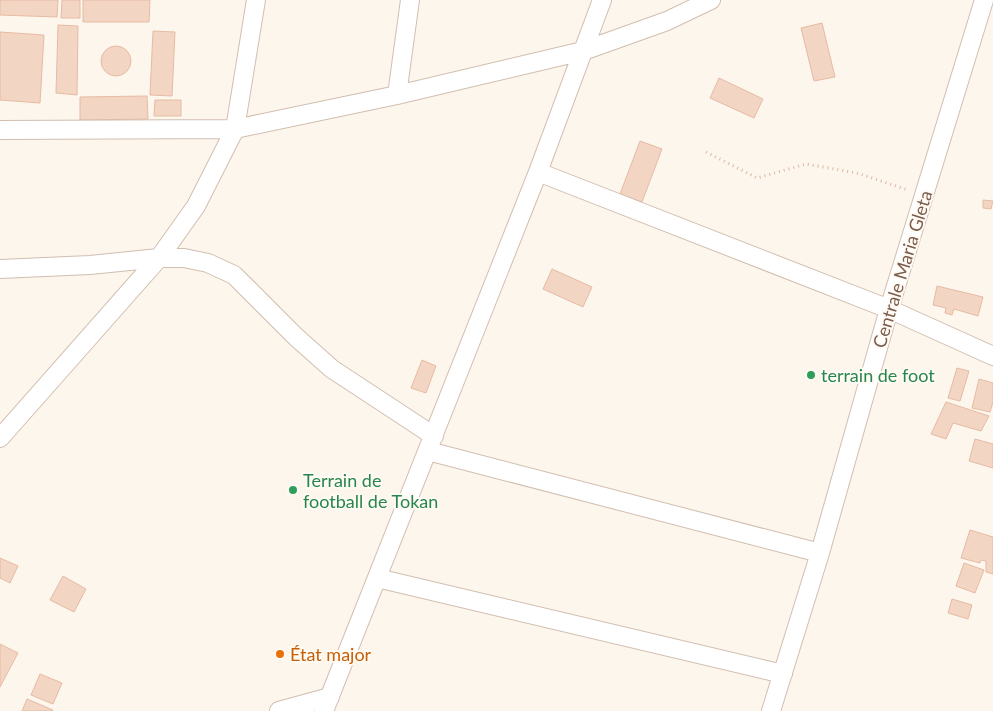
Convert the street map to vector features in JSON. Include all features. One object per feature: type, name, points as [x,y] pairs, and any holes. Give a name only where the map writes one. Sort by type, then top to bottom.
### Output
[{"type":"street","points":[[0,438],[159,258],[196,206],[235,129],[256,0]]},
{"type":"street","points":[[397,95],[410,0]]},
{"type":"street","points":[[279,711],[327,704],[538,172],[602,0]]},
{"type":"street","points":[[0,130],[235,129],[397,95],[583,51],[667,21],[711,0]]},
{"type":"street","name":"Centrale Maria Gleta","points":[[771,711],[784,674],[890,309],[984,0]]},
{"type":"street","points":[[538,172],[890,309],[993,356]]},
{"type":"street","points":[[0,268],[90,265],[159,258],[184,258],[208,263],[234,275],[296,337],[332,369],[431,443],[820,553]]},
{"type":"street","points":[[377,578],[784,674]]},
{"type":"path","points":[[706,152],[757,178],[806,164],[857,173],[925,195]]},
{"type":"building","points":[[0,0],[58,0],[57,17],[0,15]]},
{"type":"building","points":[[62,0],[80,0],[80,18],[61,18]]},
{"type":"building","points":[[83,0],[150,0],[149,22],[83,22]]},
{"type":"building","points":[[822,23],[835,77],[814,81],[801,28]]},
{"type":"building","points":[[58,25],[78,26],[77,95],[56,93]]},
{"type":"building","points":[[153,31],[175,32],[172,96],[150,95]]},
{"type":"building","points":[[0,32],[44,35],[40,103],[0,100]]},
{"type":"building","points":[[116,46],[127,50],[131,61],[127,72],[116,76],[105,72],[101,61],[105,50]]},
{"type":"building","points":[[719,78],[763,99],[754,118],[710,98]]},
{"type":"building","points":[[147,96],[148,119],[80,120],[80,97]]},
{"type":"building","points":[[155,100],[181,100],[181,116],[154,116]]},
{"type":"building","points":[[640,141],[662,149],[642,202],[620,194]]},
{"type":"building","points":[[983,200],[993,201],[991,209],[983,208]]},
{"type":"building","points":[[552,269],[592,287],[583,307],[543,289]]},
{"type":"building","points":[[937,286],[983,297],[978,316],[954,309],[952,315],[945,313],[946,308],[933,305]]},
{"type":"building","points":[[422,360],[436,366],[426,393],[411,388]]},
{"type":"building","points":[[957,368],[969,371],[960,401],[948,398]]},
{"type":"building","points":[[979,379],[993,383],[993,402],[990,412],[972,408]]},
{"type":"building","points":[[946,402],[989,416],[981,431],[953,423],[946,439],[931,434]]},
{"type":"building","points":[[975,439],[993,444],[993,468],[969,461]]},
{"type":"building","points":[[970,530],[993,537],[993,574],[986,572],[986,561],[981,560],[980,563],[961,558]]},
{"type":"building","points":[[0,558],[18,566],[10,583],[0,578]]},
{"type":"building","points":[[964,563],[984,570],[975,593],[956,586]]},
{"type":"building","points":[[63,576],[86,589],[74,612],[50,600]]},
{"type":"building","points":[[952,599],[972,605],[968,619],[948,613]]},
{"type":"building","points":[[0,644],[18,653],[0,687]]},
{"type":"building","points":[[40,674],[62,683],[53,704],[31,695]]},
{"type":"building","points":[[27,699],[53,710],[22,711]]},
{"type":"place","name":"terrain de foot","points":[[811,375]]},
{"type":"place","name":"Terrain de football de Tokan","points":[[293,490]]},
{"type":"place","name":"État major","points":[[280,654]]}]
